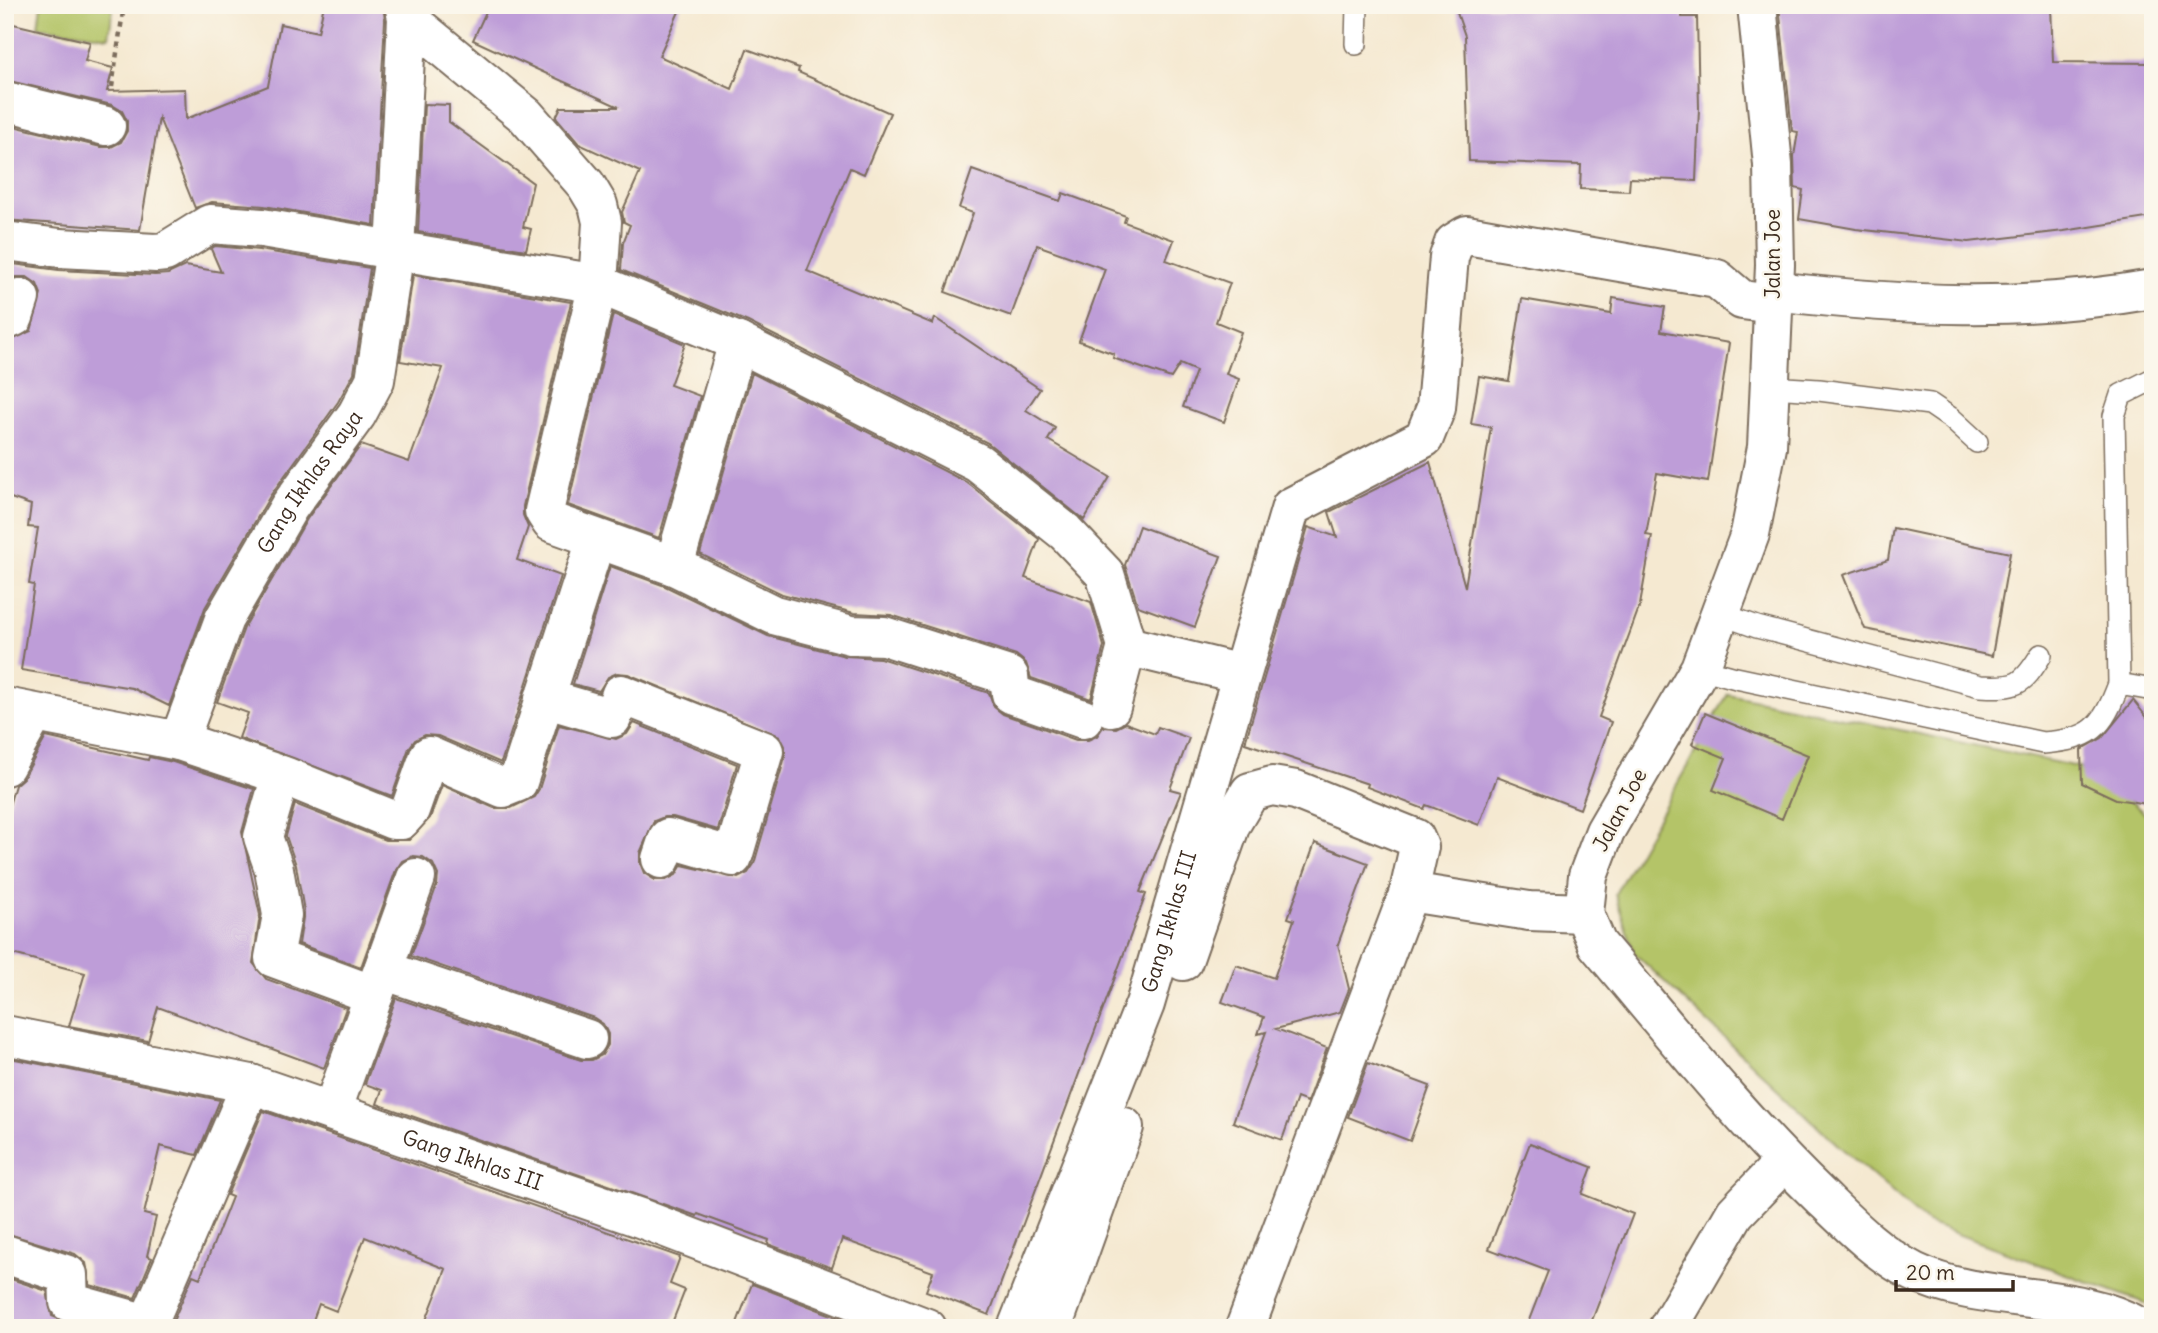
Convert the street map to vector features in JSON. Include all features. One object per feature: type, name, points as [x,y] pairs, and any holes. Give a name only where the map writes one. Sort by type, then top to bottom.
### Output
[{"type":"street","name":"Jalan Joe","points":[[1757,5],[1773,165],[1774,287],[1767,447],[1751,534],[1700,668],[1605,831],[1588,876],[1584,913],[1597,944],[1784,1161],[1859,1234],[1913,1271],[1945,1283],[2082,1307],[2141,1328]]},
{"type":"street","points":[[5,241],[156,253],[165,252],[218,223],[597,284],[738,342],[978,463],[1065,532],[1105,574],[1127,646],[1097,713],[1011,694],[1009,676],[884,636],[851,635],[774,615],[674,566],[557,527],[544,511],[597,284],[602,222],[598,205],[586,185],[526,116],[406,11]]},
{"type":"street","name":"Gang Ikhlas Raya","points":[[179,741],[224,619],[289,507],[357,414],[375,380],[396,250],[406,11]]},
{"type":"street","points":[[5,101],[106,125]]},
{"type":"street","name":"Gang Ikhlas III","points":[[1017,1328],[1145,1004],[1291,507],[1424,438],[1436,408],[1449,257],[1458,238],[1467,235],[1717,279],[1742,300],[1774,287]]},
{"type":"street","points":[[1774,287],[1953,307],[2092,300],[2153,289]]},
{"type":"street","points":[[674,566],[738,342]]},
{"type":"street","points":[[5,766],[20,711],[80,720],[179,741],[281,775],[393,820],[401,820],[410,810],[429,756],[503,788],[518,782],[596,540]]},
{"type":"street","points":[[1127,646],[1241,674]]},
{"type":"street","points":[[544,698],[612,718],[621,694],[764,751],[733,857],[668,838],[660,859]]},
{"type":"street","points":[[281,775],[263,837],[274,869],[282,915],[274,958],[379,982],[587,1039]]},
{"type":"street","points":[[1052,1328],[1231,824],[1250,792],[1272,786],[1296,790],[1406,832],[1415,838],[1419,847],[1409,892],[1245,1328]]},
{"type":"street","points":[[332,1111],[416,878]]},
{"type":"street","points":[[1409,892],[1529,911],[1584,913]]},
{"type":"street","name":"Gang Ikhlas III","points":[[5,1035],[251,1084],[640,1218],[927,1328]]},
{"type":"street","points":[[5,1254],[68,1275],[67,1301],[147,1326],[251,1084]]},
{"type":"street","points":[[1668,1328],[1735,1213],[1784,1161]]},
{"type":"lane","points":[[1356,44],[1357,5]]},
{"type":"lane","points":[[1700,668],[1735,678],[2043,743],[2067,741],[2095,731],[2108,714],[2119,684],[2114,416],[2121,395],[2153,379]]},
{"type":"lane","points":[[1769,387],[1819,390],[1930,404],[1952,419],[1977,442]]},
{"type":"lane","points":[[1721,614],[1757,627],[1980,686],[2003,688],[2026,680],[2041,655]]},
{"type":"lane","points":[[2119,684],[2153,690]]},
{"type":"path","points":[[106,125],[124,5]]},
{"type":"green space","points":[[41,5],[113,5],[109,37],[38,27]]},
{"type":"green space","points":[[1728,694],[2097,771],[2153,821],[2153,1306],[1927,1223],[1838,1145],[1634,953],[1615,894]]},
{"type":"building","points":[[324,5],[383,5],[385,20],[374,225],[264,206],[212,202],[195,208],[159,118],[140,230],[5,220],[5,124],[101,147],[111,147],[121,142],[127,131],[127,121],[122,111],[112,105],[5,80],[5,22],[90,42],[85,61],[113,68],[107,91],[185,89],[186,119],[268,86],[280,24],[318,32]]},
{"type":"building","points":[[489,5],[682,5],[659,56],[732,89],[747,49],[799,68],[798,72],[890,113],[864,174],[850,168],[807,271],[933,324],[935,318],[1040,389],[1026,410],[1055,428],[1048,440],[1110,477],[1084,520],[988,443],[748,322],[621,270],[623,243],[630,225],[624,222],[622,212],[640,172],[579,144],[556,117],[561,107],[619,107],[473,40]]},
{"type":"building","points":[[1682,5],[1682,17],[1697,17],[1699,108],[1696,181],[1630,178],[1629,191],[1580,189],[1581,165],[1469,161],[1465,36],[1455,7]]},
{"type":"building","points":[[1779,5],[2051,5],[2053,62],[2153,63],[2153,217],[1969,242],[1856,229],[1799,219],[1803,190],[1795,188],[1794,156],[1798,132],[1792,131]]},
{"type":"building","points":[[424,104],[449,105],[449,122],[533,183],[523,227],[531,229],[526,250],[418,232]]},
{"type":"building","points":[[972,170],[1060,201],[1063,193],[1126,216],[1124,222],[1174,240],[1166,260],[1230,283],[1216,322],[1241,332],[1226,374],[1239,379],[1224,422],[1183,407],[1196,371],[1180,364],[1171,378],[1113,358],[1114,354],[1079,341],[1105,269],[1037,245],[1011,316],[945,292],[973,213],[959,208]]},
{"type":"building","points":[[215,246],[259,250],[370,268],[354,373],[338,402],[270,496],[205,608],[169,706],[132,688],[21,670],[34,585],[29,584],[38,528],[28,527],[31,505],[5,496],[5,342],[31,331],[41,294],[37,284],[27,277],[16,277],[5,282],[5,263],[59,270],[155,275],[168,274],[185,266],[221,272],[211,249]]},
{"type":"building","points":[[413,275],[571,302],[523,506],[528,527],[517,560],[561,576],[501,763],[438,736],[425,735],[415,740],[409,748],[392,796],[239,738],[248,713],[217,702],[244,628],[307,519],[361,445],[409,462],[443,368],[400,361]]},
{"type":"building","points":[[1613,298],[1665,307],[1661,331],[1729,343],[1708,482],[1657,473],[1646,535],[1652,536],[1640,605],[1599,717],[1611,722],[1580,809],[1497,777],[1479,825],[1426,805],[1424,809],[1367,787],[1368,784],[1245,743],[1308,527],[1337,537],[1329,512],[1430,462],[1465,587],[1491,427],[1471,424],[1479,376],[1509,381],[1522,299],[1611,314]]},
{"type":"building","points":[[613,314],[685,344],[670,385],[700,396],[659,538],[568,505]]},
{"type":"building","points":[[752,373],[966,482],[1039,539],[1025,578],[1091,602],[1104,646],[1091,699],[1031,678],[1026,663],[1016,655],[891,615],[854,613],[782,594],[700,554]]},
{"type":"building","points":[[1139,526],[1221,556],[1195,627],[1138,606],[1125,565]]},
{"type":"building","points":[[1893,528],[2010,553],[1992,656],[1865,629],[1843,575],[1888,560]]},
{"type":"building","points":[[610,566],[665,586],[768,636],[845,656],[880,658],[989,693],[994,707],[1003,714],[1076,740],[1088,740],[1097,736],[1103,727],[1116,728],[1126,723],[1155,734],[1158,727],[1189,738],[1170,789],[1181,792],[1140,892],[1146,894],[989,1315],[926,1291],[933,1272],[842,1239],[832,1268],[768,1244],[769,1240],[698,1214],[697,1216],[377,1104],[382,1090],[365,1084],[396,998],[581,1060],[592,1060],[602,1055],[608,1045],[608,1034],[603,1024],[594,1018],[411,956],[437,885],[438,875],[433,864],[423,857],[413,856],[402,861],[396,870],[361,967],[299,944],[304,911],[296,865],[286,836],[295,804],[385,840],[409,840],[430,818],[442,785],[494,808],[511,808],[534,797],[539,789],[559,725],[616,739],[627,734],[634,723],[737,764],[718,830],[673,817],[654,821],[640,853],[644,873],[655,880],[666,880],[676,875],[682,865],[738,878],[748,873],[754,864],[785,757],[785,746],[780,736],[628,674],[617,673],[608,677],[599,691],[573,684]]},
{"type":"building","points":[[2133,700],[2153,725],[2153,805],[2116,799],[2082,783],[2081,750],[2102,738]]},
{"type":"building","points":[[1705,713],[1808,755],[1782,819],[1713,790],[1726,758],[1692,744]]},
{"type":"building","points":[[46,737],[148,760],[149,757],[173,762],[254,789],[242,832],[260,915],[253,963],[266,979],[346,1008],[324,1068],[158,1007],[148,1041],[69,1026],[85,973],[5,952],[5,819],[15,785],[24,777]]},
{"type":"building","points":[[1315,843],[1368,863],[1338,944],[1349,989],[1340,1012],[1276,1029],[1327,1048],[1307,1102],[1297,1098],[1282,1140],[1233,1122],[1266,1032],[1258,1034],[1264,1017],[1222,1002],[1236,965],[1274,978],[1294,920],[1288,918]]},
{"type":"building","points":[[5,1057],[220,1100],[197,1155],[160,1146],[144,1214],[156,1217],[147,1256],[152,1258],[135,1298],[90,1285],[86,1263],[75,1254],[5,1233]]},
{"type":"building","points":[[1368,1063],[1430,1086],[1410,1141],[1348,1117]]},
{"type":"building","points":[[263,1111],[680,1257],[670,1284],[685,1290],[670,1328],[423,1328],[446,1269],[365,1237],[336,1311],[319,1304],[310,1328],[170,1328],[193,1275],[200,1278],[232,1197],[227,1195]]},
{"type":"building","points":[[1530,1143],[1592,1167],[1582,1194],[1633,1214],[1589,1328],[1526,1328],[1548,1271],[1489,1249]]},
{"type":"building","points":[[5,1277],[47,1291],[52,1316],[80,1328],[5,1328]]},
{"type":"building","points":[[752,1284],[865,1328],[735,1328]]}]
